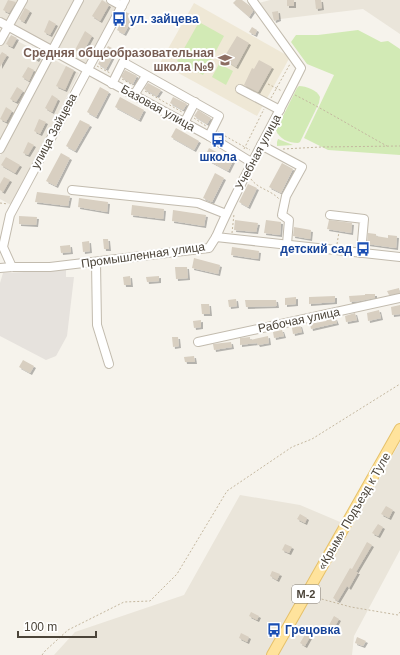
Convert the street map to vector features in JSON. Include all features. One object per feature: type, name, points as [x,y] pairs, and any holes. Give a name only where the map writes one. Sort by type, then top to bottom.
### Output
[{"type":"main road","name":"«Крым» Подъезд к Туле","points":[[272,655],[400,429]]},
{"type":"street","points":[[0,41],[4,24],[23,0]]},
{"type":"street","points":[[0,149],[79,0]]},
{"type":"street","points":[[111,0],[123,3]]},
{"type":"street","name":"Учебная улица","points":[[216,237],[251,162],[301,68],[252,0]]},
{"type":"street","name":"улица Зайцева","points":[[12,267],[2,247],[2,240],[10,215],[123,3]]},
{"type":"street","name":"Базовая улица","points":[[4,24],[209,136],[251,162]]},
{"type":"street","points":[[112,84],[123,62],[219,116],[209,136]]},
{"type":"street","points":[[134,95],[146,76]]},
{"type":"street","points":[[240,89],[280,110]]},
{"type":"street","points":[[184,123],[195,102]]},
{"type":"street","points":[[261,145],[302,167],[286,196],[282,215],[289,220],[287,244]]},
{"type":"street","points":[[72,190],[198,203],[226,214]]},
{"type":"street","points":[[330,215],[364,219],[361,253]]},
{"type":"street","name":"Промышленная улица","points":[[0,268],[50,267],[209,248],[216,237],[400,257]]},
{"type":"street","points":[[96,262],[97,325],[109,364]]},
{"type":"street","name":"Рабочая улица","points":[[198,342],[400,298]]},
{"type":"path","points":[[268,84],[319,107],[357,130],[388,146]]},
{"type":"path","points":[[272,151],[321,147],[400,146]]},
{"type":"path","points":[[247,184],[250,177],[255,184],[276,196],[284,206]]},
{"type":"path","points":[[0,203],[15,205]]},
{"type":"path","points":[[232,233],[235,210]]},
{"type":"path","points":[[337,244],[338,232]]},
{"type":"path","points":[[42,655],[68,630],[124,602],[150,601],[177,574],[227,491],[292,447],[312,439],[400,384]]},
{"type":"path","points":[[306,595],[351,607],[398,615],[400,612]]},
{"type":"shaded area","points":[[0,0],[20,0],[8,23],[0,19]]},
{"type":"shaded area","points":[[27,0],[75,0],[51,45],[13,26]]},
{"type":"shaded area","points":[[83,0],[103,0],[116,7],[85,64],[57,49]]},
{"type":"shaded area","points":[[270,0],[400,0],[400,34],[363,9],[272,20],[259,3]]},
{"type":"shaded area","name":"Средняя общеобразовательная школа №9","points":[[194,3],[290,57],[257,116],[160,63]]},
{"type":"shaded area","points":[[6,35],[46,56],[0,145],[0,47]]},
{"type":"shaded area","points":[[51,58],[79,73],[11,205],[0,199],[0,156]]},
{"type":"shaded area","points":[[66,270],[66,277],[74,277],[67,336],[56,356],[46,360],[0,336],[0,283],[3,273]]},
{"type":"shaded area","points":[[400,442],[400,550],[354,636],[352,655],[54,655],[75,632],[184,595],[240,495],[300,505],[352,527]]},
{"type":"green space","points":[[199,22],[224,36],[203,75],[177,61]]},
{"type":"green space","points":[[358,30],[381,42],[388,41],[400,49],[400,155],[328,150],[304,138],[334,75],[307,64],[291,42],[296,35],[318,35]]},
{"type":"green space","points":[[219,64],[233,71],[226,85],[212,77]]},
{"type":"green space","points":[[299,86],[311,89],[320,97],[319,103],[300,142],[298,143],[285,140],[279,136],[276,130]]},
{"type":"green space","points":[[278,139],[293,145],[277,146]]},
{"type":"building","points":[[8,0],[16,2],[9,13],[3,10]]},
{"type":"building","points":[[102,0],[109,5],[100,21],[92,16]]},
{"type":"building","points":[[236,0],[242,0],[250,6],[253,11],[249,17],[233,3]]},
{"type":"building","points":[[287,0],[294,0],[294,6],[287,6]]},
{"type":"building","points":[[315,0],[321,0],[322,8],[316,9]]},
{"type":"building","points":[[25,8],[30,11],[24,22],[19,19]]},
{"type":"building","points":[[278,11],[279,19],[274,21],[272,12]]},
{"type":"building","points":[[126,12],[134,16],[124,34],[117,30]]},
{"type":"building","points":[[49,20],[56,24],[50,35],[44,32]]},
{"type":"building","points":[[252,27],[257,30],[255,35],[249,32]]},
{"type":"building","points":[[85,31],[92,36],[82,54],[75,50]]},
{"type":"building","points":[[11,35],[17,38],[12,47],[6,44]]},
{"type":"building","points":[[237,36],[249,43],[236,67],[223,59]]},
{"type":"building","points":[[108,46],[116,50],[106,69],[98,64]]},
{"type":"building","points":[[36,49],[42,52],[37,60],[32,57]]},
{"type":"building","points":[[2,52],[7,55],[0,67],[0,55]]},
{"type":"building","points":[[259,60],[272,67],[258,92],[244,85],[252,68],[254,69]]},
{"type":"building","points":[[66,66],[74,70],[65,90],[56,86]]},
{"type":"building","points":[[28,67],[34,70],[29,81],[22,77]]},
{"type":"building","points":[[125,70],[137,76],[133,84],[121,77]]},
{"type":"building","points":[[148,83],[161,90],[157,96],[144,89]]},
{"type":"building","points":[[17,87],[23,91],[16,102],[10,99]]},
{"type":"building","points":[[100,87],[109,92],[96,117],[87,112]]},
{"type":"building","points":[[52,95],[58,99],[52,112],[45,108]]},
{"type":"building","points":[[120,97],[144,110],[139,120],[115,107]]},
{"type":"building","points":[[173,97],[187,104],[183,110],[170,103]]},
{"type":"building","points":[[6,107],[12,111],[6,122],[0,119]]},
{"type":"building","points":[[198,110],[211,118],[207,124],[194,116]]},
{"type":"building","points":[[39,119],[46,122],[40,134],[34,131]]},
{"type":"building","points":[[80,120],[90,125],[75,151],[66,146]]},
{"type":"building","points":[[176,128],[199,141],[194,150],[171,137]]},
{"type":"building","points":[[28,142],[34,145],[28,155],[23,153]]},
{"type":"building","points":[[209,148],[233,161],[228,171],[204,158]]},
{"type":"building","points":[[61,153],[70,158],[56,186],[46,181]]},
{"type":"building","points":[[6,157],[20,165],[15,173],[1,165]]},
{"type":"building","points":[[282,163],[293,169],[281,193],[269,187]]},
{"type":"building","points":[[215,173],[224,178],[212,202],[203,198]]},
{"type":"building","points":[[4,177],[10,180],[3,192],[0,190],[0,184]]},
{"type":"building","points":[[248,184],[257,188],[248,207],[239,202]]},
{"type":"building","points":[[37,192],[70,196],[68,206],[35,202]]},
{"type":"building","points":[[79,198],[108,202],[107,212],[78,207]]},
{"type":"building","points":[[132,205],[164,209],[163,219],[131,215]]},
{"type":"building","points":[[173,210],[206,215],[204,226],[172,221]]},
{"type":"building","points":[[19,216],[37,217],[36,225],[19,224]]},
{"type":"building","points":[[235,220],[258,223],[256,232],[234,230]]},
{"type":"building","points":[[266,220],[281,222],[280,235],[264,233]]},
{"type":"building","points":[[329,220],[352,223],[351,233],[327,229]]},
{"type":"building","points":[[294,227],[311,230],[310,239],[293,236]]},
{"type":"building","points":[[368,233],[388,238],[388,235],[397,236],[396,248],[367,244]]},
{"type":"building","points":[[103,239],[108,239],[109,249],[104,249]]},
{"type":"building","points":[[89,241],[90,251],[83,252],[82,242]]},
{"type":"building","points":[[70,245],[71,252],[61,253],[60,246]]},
{"type":"building","points":[[232,247],[259,251],[258,259],[231,255]]},
{"type":"building","points":[[194,258],[220,265],[218,274],[192,268]]},
{"type":"building","points":[[175,267],[187,267],[188,278],[176,279]]},
{"type":"building","points":[[130,276],[131,285],[124,285],[123,277]]},
{"type":"building","points":[[159,276],[159,281],[147,282],[146,277]]},
{"type":"building","points":[[399,288],[400,293],[389,295],[387,291]]},
{"type":"building","points":[[375,294],[375,298],[350,302],[349,296]]},
{"type":"building","points":[[335,296],[335,302],[309,304],[309,297]]},
{"type":"building","points":[[296,297],[296,304],[285,305],[285,298]]},
{"type":"building","points":[[236,299],[237,306],[229,307],[228,300]]},
{"type":"building","points":[[245,300],[276,300],[277,306],[246,307]]},
{"type":"building","points":[[201,304],[209,304],[210,314],[202,314]]},
{"type":"building","points":[[400,305],[400,314],[392,315],[391,307]]},
{"type":"building","points":[[379,310],[381,318],[368,321],[367,313]]},
{"type":"building","points":[[355,313],[357,320],[346,322],[345,316]]},
{"type":"building","points":[[335,318],[337,323],[311,329],[310,324]]},
{"type":"building","points":[[201,320],[201,327],[194,328],[193,321]]},
{"type":"building","points":[[300,325],[302,332],[293,334],[292,328]]},
{"type":"building","points":[[282,330],[284,336],[274,338],[273,332]]},
{"type":"building","points":[[268,336],[269,343],[258,345],[257,343],[240,345],[240,338],[250,337],[250,340]]},
{"type":"building","points":[[172,337],[178,337],[179,346],[173,347]]},
{"type":"building","points":[[231,342],[232,347],[214,350],[213,344]]},
{"type":"building","points":[[194,356],[195,362],[185,362],[184,357]]},
{"type":"building","points":[[23,360],[34,366],[30,373],[19,367]]},
{"type":"building","points":[[386,506],[393,510],[389,518],[381,514]]},
{"type":"building","points":[[300,514],[307,518],[305,523],[297,519]]},
{"type":"building","points":[[378,524],[383,527],[378,536],[372,533]]},
{"type":"building","points":[[367,542],[372,545],[356,572],[358,572],[349,588],[347,586],[338,601],[333,598]]},
{"type":"building","points":[[285,544],[292,547],[289,553],[282,550]]},
{"type":"building","points":[[272,571],[280,574],[277,580],[270,576]]},
{"type":"building","points":[[251,612],[259,616],[257,620],[249,616]]},
{"type":"building","points":[[334,616],[339,619],[333,630],[328,627]]},
{"type":"building","points":[[241,633],[249,637],[247,642],[239,638]]},
{"type":"building","points":[[306,633],[311,635],[305,646],[300,643]]},
{"type":"building","points":[[357,637],[366,641],[363,646],[355,643]]},
{"type":"place","name":"ул. зайцева","points":[[119,19]]},
{"type":"place","name":"Средняя общеобразовательная школа №9","points":[[225,60]]},
{"type":"place","name":"школа","points":[[218,140]]},
{"type":"place","name":"детский сад","points":[[363,249]]},
{"type":"place","name":"Грецовка","points":[[274,630]]}]
